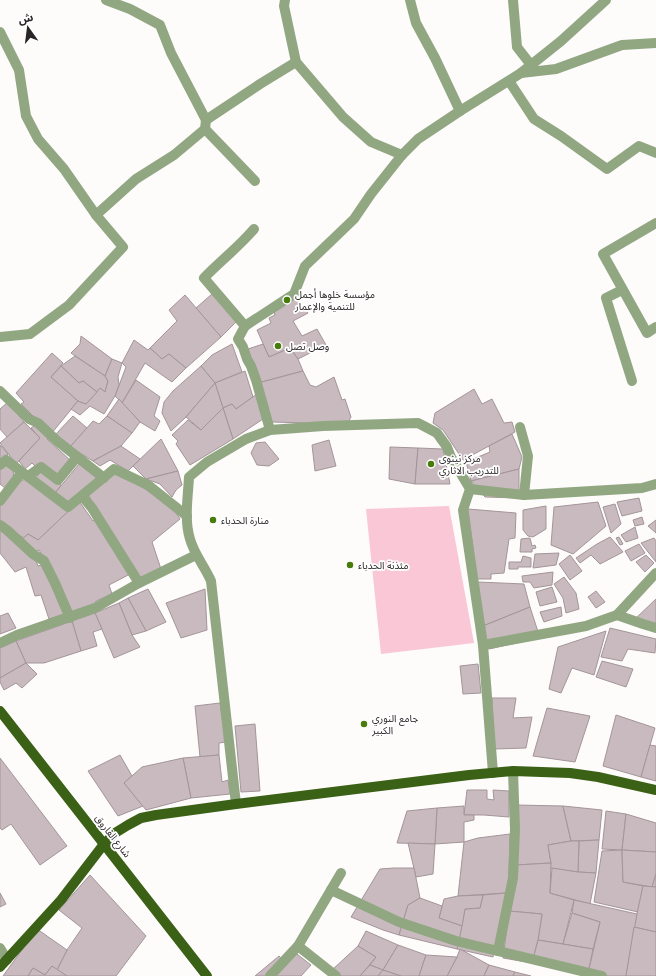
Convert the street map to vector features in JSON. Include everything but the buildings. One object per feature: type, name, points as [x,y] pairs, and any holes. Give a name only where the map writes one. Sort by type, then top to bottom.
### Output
[{"type":"main road","name":"شارع الفاروق","points":[[0,711],[207,976]]},
{"type":"main road","points":[[4,963],[61,900],[104,844],[115,833],[142,818],[236,804],[513,771],[563,773],[598,777],[656,790]]},
{"type":"street","points":[[106,0],[130,9],[160,25],[171,53],[206,125],[255,181]]},
{"type":"street","points":[[285,0],[284,6],[296,62],[343,117],[365,137],[371,142],[402,155]]},
{"type":"street","points":[[410,0],[416,23],[435,58],[460,111]]},
{"type":"street","points":[[512,0],[517,46],[531,65]]},
{"type":"street","points":[[270,430],[254,373],[238,339],[245,326],[294,294],[305,266],[354,219],[371,194],[402,155],[418,139],[521,73],[561,41],[606,0]]},
{"type":"street","points":[[0,32],[19,70],[26,116],[38,139],[64,169],[96,215],[123,247],[70,305],[30,334],[0,337]]},
{"type":"street","points":[[521,73],[556,69],[622,45],[656,43]]},
{"type":"street","points":[[96,215],[136,179],[174,155],[206,125],[260,84],[296,62]]},
{"type":"street","points":[[509,81],[534,119],[561,136],[607,169],[639,146],[656,153]]},
{"type":"street","points":[[656,223],[602,254],[647,333],[656,328]]},
{"type":"street","points":[[245,326],[204,278],[241,244],[254,229]]},
{"type":"street","points":[[622,290],[606,298],[632,381]]},
{"type":"street","points":[[0,391],[28,419],[38,423],[104,478]]},
{"type":"street","points":[[236,804],[211,581],[205,568],[196,555],[189,539],[187,516],[189,477],[206,462],[246,439],[270,430],[323,426],[418,424],[438,433],[470,489],[463,510],[483,645],[493,773]]},
{"type":"street","points":[[520,427],[528,456],[524,495]]},
{"type":"street","points":[[0,501],[25,474],[41,467],[58,480],[77,457]]},
{"type":"street","points":[[0,466],[6,460],[68,507],[114,469],[148,484],[187,516]]},
{"type":"street","points":[[470,489],[524,495],[642,488],[656,484]]},
{"type":"street","points":[[82,496],[92,508],[139,583]]},
{"type":"street","points":[[0,525],[33,554],[44,561],[70,618]]},
{"type":"street","points":[[0,643],[17,635],[70,618],[94,608],[139,583],[196,555]]},
{"type":"street","points":[[483,645],[586,626],[617,615],[656,573]]},
{"type":"street","points":[[617,615],[656,628]]},
{"type":"street","points":[[498,951],[513,878],[515,829],[513,771]]},
{"type":"street","points":[[270,976],[298,946],[341,873]]},
{"type":"street","points":[[331,890],[400,922],[456,941],[602,976]]},
{"type":"street","points":[[298,946],[336,976]]},
{"type":"street","points":[[0,948],[4,963]]},
{"type":"shaded area","points":[[449,506],[474,643],[381,654],[366,509]]},
{"type":"place","name":"مؤسسة خلوها أجمل للتنمية والإعمار","points":[[287,300]]},
{"type":"place","name":"وصل تصل","points":[[278,346]]},
{"type":"place","name":"مركز نينوى للتدريب الاثاري","points":[[431,464]]},
{"type":"place","name":"منارة الحدباء","points":[[213,520]]},
{"type":"place","name":"مئذنة الحدباء","points":[[350,565]]},
{"type":"place","name":"جامع النوري الكبير","points":[[364,724]]}]
